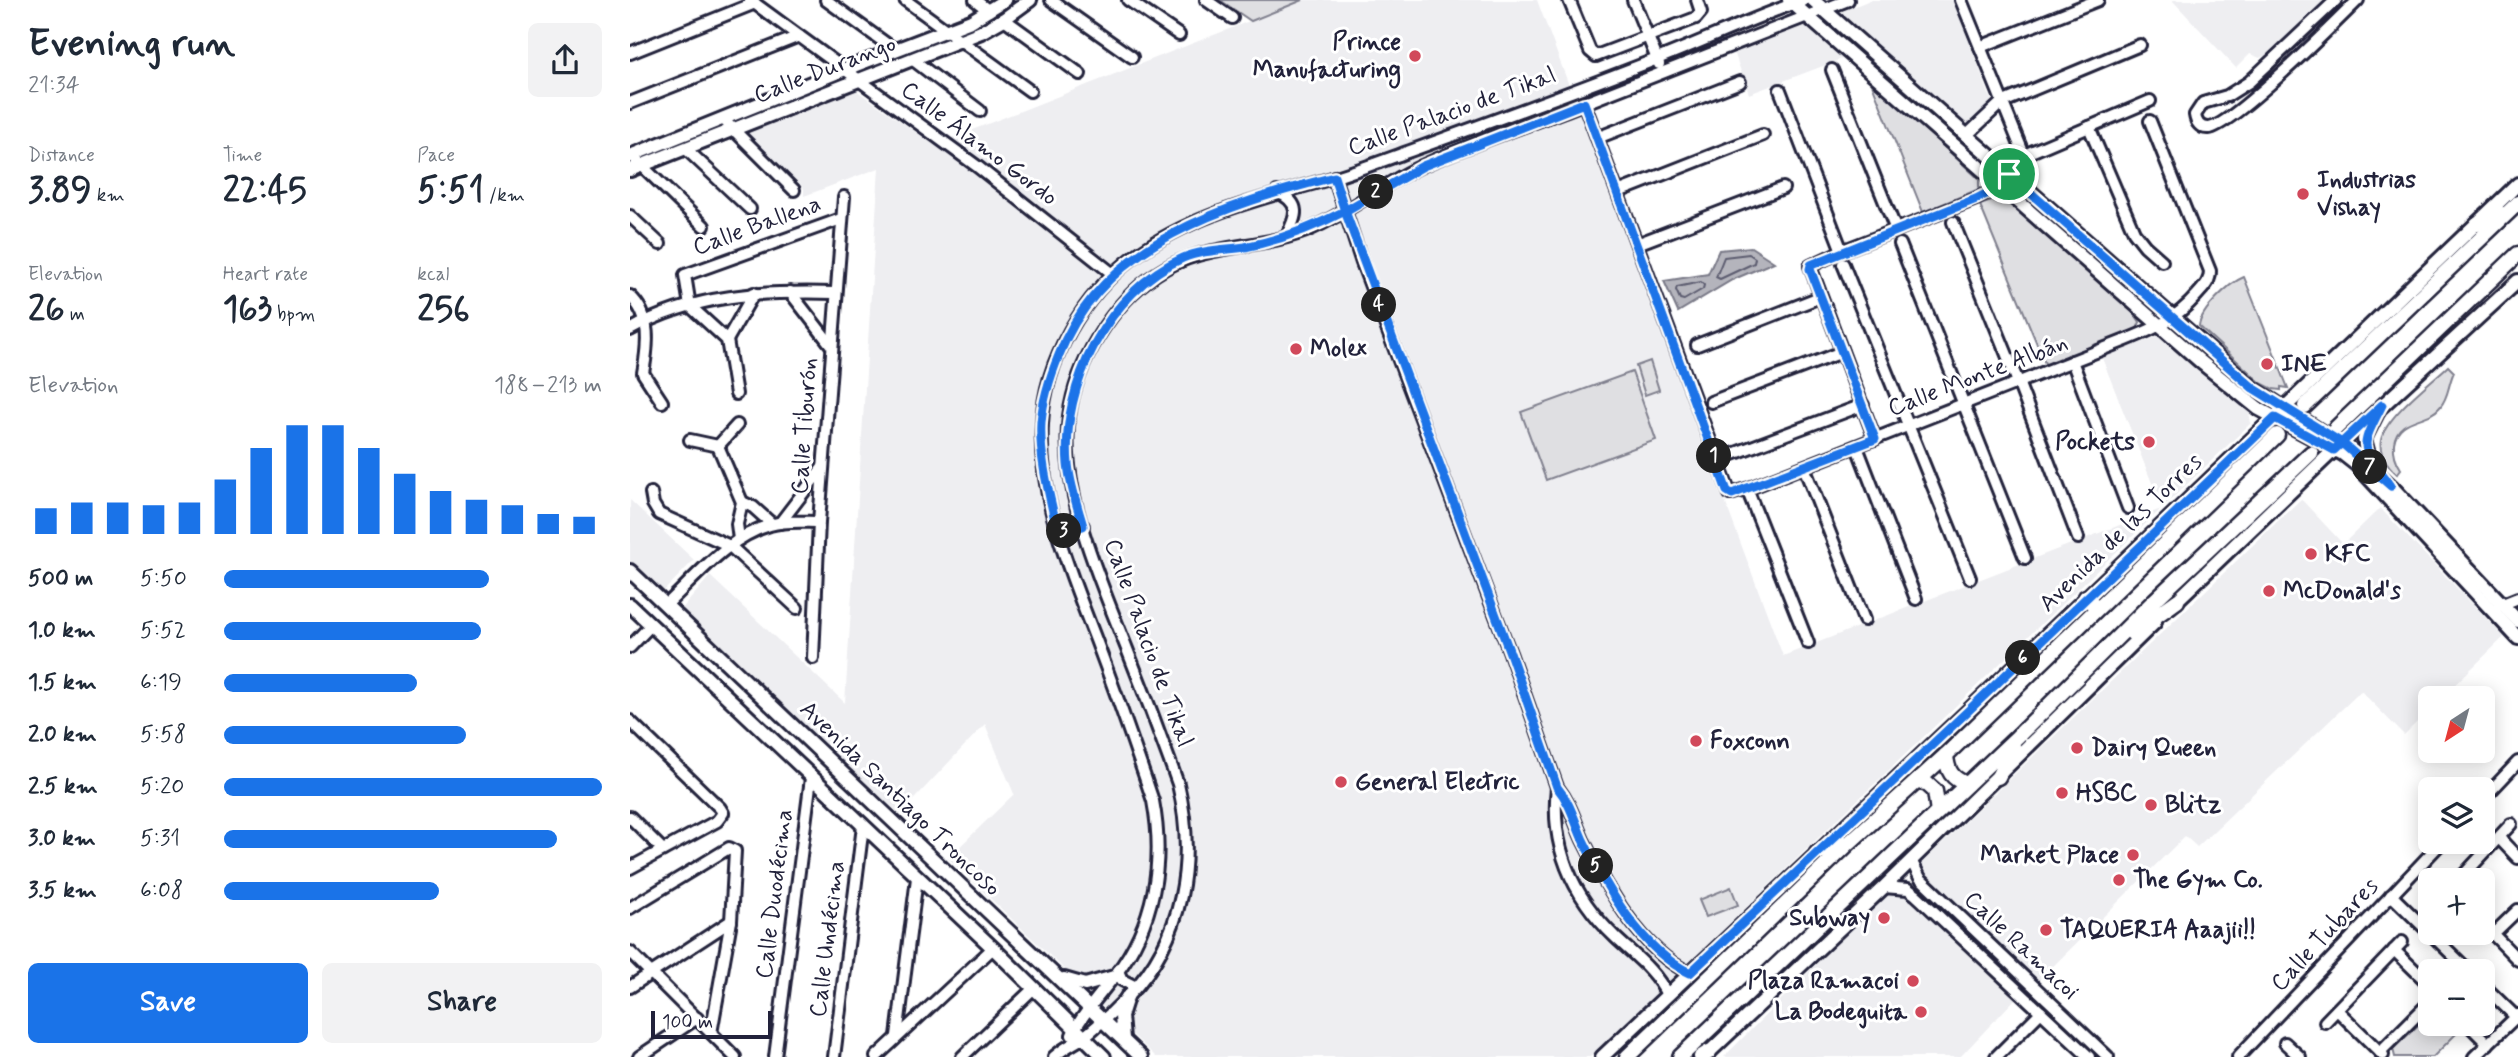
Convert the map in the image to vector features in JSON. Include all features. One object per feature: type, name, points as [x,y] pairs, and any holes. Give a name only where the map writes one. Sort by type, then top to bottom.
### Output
[{"type":"highway","points":[[2477,224],[2514,207]]},
{"type":"highway","points":[[2305,406],[2514,207]]},
{"type":"highway","points":[[2336,428],[2518,254]]},
{"type":"highway","name":"Avenida de las Torres","points":[[1627,1057],[1850,842],[1946,755],[2277,435]]},
{"type":"highway","points":[[1680,1057],[2311,453]]},
{"type":"highway","points":[[2086,597],[2097,608]]},
{"type":"highway","points":[[2099,657],[2177,600]]},
{"type":"highway","points":[[1998,777],[2017,737]]},
{"type":"highway","points":[[1946,755],[1949,772],[1958,781],[1967,784]]},
{"type":"highway","points":[[1917,782],[1926,783],[1935,791],[1938,812]]},
{"type":"highway","points":[[1817,853],[1850,842]]},
{"type":"main road","name":"Calle Durango","points":[[633,162],[685,148],[728,124],[843,70],[971,22],[1005,0]]},
{"type":"main road","name":"Calle Durango","points":[[633,162],[728,124],[858,80],[961,40],[1004,19],[1030,0]]},
{"type":"main road","points":[[1813,0],[2279,413],[2338,446],[2391,486]]},
{"type":"main road","points":[[1795,1],[1806,15],[2231,387],[2259,409],[2279,413]]},
{"type":"main road","name":"Avenida de las Torres","points":[[1602,1057],[2518,184]]},
{"type":"main road","points":[[1705,1055],[1884,887],[2338,446],[2518,281]]},
{"type":"main road","points":[[2382,405],[2364,439],[2365,447],[2391,486],[2495,607],[2518,638]]},
{"type":"main road","points":[[2338,446],[2495,607],[2518,621]]},
{"type":"main road","name":"Avenida Santiago Troncoso","points":[[630,571],[1141,1057]]},
{"type":"main road","name":"Avenida Santiago Troncoso","points":[[630,605],[993,948],[1104,1057]]},
{"type":"main road","points":[[1057,976],[1074,984],[1085,985],[1116,974]]},
{"type":"main road","points":[[1123,1039],[1121,1016],[1127,997]]},
{"type":"street","points":[[826,0],[895,50]]},
{"type":"street","points":[[905,0],[1030,91]]},
{"type":"street","points":[[975,0],[989,11]]},
{"type":"street","points":[[1051,0],[1132,57]]},
{"type":"street","points":[[1128,0],[1179,35]]},
{"type":"street","points":[[1206,0],[1232,18]]},
{"type":"street","points":[[1569,0],[1593,56],[1648,38],[1700,16],[1701,9],[1697,0]]},
{"type":"street","points":[[1633,0],[1662,73]]},
{"type":"street","name":"Calle Palacio de Tikal","points":[[1079,1033],[1102,1019],[1127,997],[1152,967],[1167,940],[1183,890],[1187,860],[1185,811],[1178,784],[1110,607],[1071,485],[1068,462],[1069,413],[1076,387],[1100,335],[1152,276],[1183,258],[1305,231],[1423,166],[1848,0]]},
{"type":"street","points":[[1961,0],[2024,155],[2150,101]]},
{"type":"street","points":[[1980,47],[2098,0]]},
{"type":"street","points":[[2336,0],[2237,91],[2203,103],[2195,115],[2198,123],[2202,127],[2211,127],[2243,106],[2358,0]]},
{"type":"street","name":"Calle Palacio de Tikal","points":[[1079,1033],[1091,1009],[1139,939],[1149,915],[1155,883],[1158,827],[1153,801],[1058,533],[1042,450],[1041,422],[1052,373],[1067,336],[1086,306],[1113,274],[1148,248],[1183,229],[1277,192],[1334,177],[1454,135],[1657,59],[1795,1]]},
{"type":"street","points":[[630,53],[752,2]]},
{"type":"street","name":"Calle Álamo Gordo","points":[[752,2],[978,167],[1113,274]]},
{"type":"street","points":[[1004,19],[1080,74]]},
{"type":"street","points":[[630,103],[799,36]]},
{"type":"street","points":[[1966,136],[2001,103],[2140,45]]},
{"type":"street","points":[[912,59],[980,111]]},
{"type":"street","points":[[1832,69],[1896,230]]},
{"type":"street","points":[[1597,138],[1740,82]]},
{"type":"street","points":[[1780,90],[1842,251]]},
{"type":"street","points":[[1584,103],[1637,244],[1783,188]]},
{"type":"street","name":"Calle Monte Albán","points":[[1637,244],[1727,491],[1732,494],[2072,362],[2173,318],[2206,285],[2210,271],[2150,121]]},
{"type":"street","points":[[728,124],[794,190]]},
{"type":"street","points":[[2090,127],[2134,232],[2162,261]]},
{"type":"street","points":[[1618,192],[1763,135]]},
{"type":"street","points":[[685,148],[750,209]]},
{"type":"street","points":[[633,162],[704,226]]},
{"type":"street","points":[[1875,439],[1810,269],[1814,263],[1842,251],[1976,199],[2009,174]]},
{"type":"street","points":[[1334,177],[1557,787],[1569,802],[1594,861],[1626,914],[1669,962],[1690,973]]},
{"type":"street","points":[[1277,192],[1290,199],[1296,215],[1286,237]]},
{"type":"street","name":"Calle Tiburón","points":[[813,658],[819,522],[844,197]]},
{"type":"street","points":[[630,216],[660,244]]},
{"type":"street","name":"Calle Ballena","points":[[690,306],[684,277],[686,274],[841,219]]},
{"type":"street","points":[[1953,222],[2078,538]]},
{"type":"street","points":[[1900,244],[2025,558]]},
{"type":"street","points":[[1843,264],[1970,578]]},
{"type":"street","points":[[790,292],[831,345]]},
{"type":"street","points":[[630,330],[645,321],[690,306],[754,293],[835,293]]},
{"type":"street","points":[[727,340],[754,293]]},
{"type":"street","points":[[1697,345],[1820,297]]},
{"type":"street","points":[[633,298],[645,321],[648,346],[643,373]]},
{"type":"street","points":[[690,306],[727,340],[736,394]]},
{"type":"street","points":[[1711,402],[1842,352]]},
{"type":"street","points":[[2072,362],[2128,508]]},
{"type":"street","points":[[630,369],[643,373],[662,402]]},
{"type":"street","points":[[1733,454],[1863,405]]},
{"type":"street","points":[[718,446],[737,425]]},
{"type":"street","points":[[690,440],[718,446]]},
{"type":"street","points":[[718,446],[741,502],[735,542]]},
{"type":"street","points":[[1857,447],[1916,598]]},
{"type":"street","points":[[776,524],[823,467]]},
{"type":"street","points":[[1804,467],[1864,620]]},
{"type":"street","points":[[1748,489],[1808,643]]},
{"type":"street","points":[[651,494],[653,505],[667,520],[735,542],[797,608]]},
{"type":"street","points":[[741,502],[753,507],[776,524]]},
{"type":"street","points":[[666,605],[735,542],[776,524],[819,522]]},
{"type":"street","points":[[1058,533],[1083,526]]},
{"type":"street","points":[[2495,607],[2518,598]]},
{"type":"street","points":[[630,647],[651,625]]},
{"type":"street","points":[[630,721],[723,813],[717,821],[630,869]]},
{"type":"street","points":[[2495,786],[2518,762]]},
{"type":"street","name":"Calle Duodécima","points":[[775,1057],[811,778]]},
{"type":"street","points":[[1557,787],[1555,805],[1561,850],[1577,892],[1598,920],[1657,977],[1667,995]]},
{"type":"street","points":[[630,817],[663,850]]},
{"type":"street","points":[[2470,868],[2511,824]]},
{"type":"street","name":"Calle Undécima","points":[[834,1057],[863,826]]},
{"type":"street","points":[[2498,838],[2518,858]]},
{"type":"street","points":[[630,908],[729,849],[734,849],[736,854],[731,921],[711,1033]]},
{"type":"street","name":"Calle Tubares","points":[[2238,1057],[2431,854]]},
{"type":"street","name":"Calle Ramacoi","points":[[1911,860],[1920,878],[2108,1057]]},
{"type":"street","points":[[897,1036],[917,878]]},
{"type":"street","points":[[1884,887],[1908,889],[1911,880],[1920,878]]},
{"type":"street","name":"Calle Ramacoi","points":[[1908,889],[2085,1055]]},
{"type":"street","points":[[2392,895],[2457,959]]},
{"type":"street","points":[[2495,932],[2518,910]]},
{"type":"street","points":[[630,986],[731,921]]},
{"type":"street","points":[[2495,936],[2518,960]]},
{"type":"street","points":[[2325,1022],[2398,946],[2418,970]]},
{"type":"street","points":[[876,1057],[993,948]]},
{"type":"street","points":[[630,952],[735,1057]]},
{"type":"street","points":[[1116,974],[1136,987]]},
{"type":"street","points":[[962,1057],[1034,988]]},
{"type":"street","points":[[2474,1057],[2517,1017],[2495,996]]},
{"type":"street","points":[[2337,1010],[2383,1054],[2418,1015]]},
{"type":"street","points":[[1996,1057],[2041,1012]]},
{"type":"street","points":[[639,1057],[696,1018]]},
{"type":"street","points":[[1054,1057],[1079,1033]]},
{"type":"street","points":[[2480,1036],[2488,1044]]},
{"type":"street","points":[[2285,1043],[2298,1057]]},
{"type":"shaded area","points":[[1220,0],[1303,0],[1251,21]]},
{"type":"shaded area","points":[[1303,0],[1537,0],[1783,656],[2161,509],[1590,1057],[1156,1057],[948,858],[1014,794],[985,724],[900,814],[680,611],[710,576],[845,703],[879,168],[804,196],[800,183],[792,181],[746,137],[748,131],[856,90],[934,145]]},
{"type":"shaded area","points":[[1870,0],[1953,0],[1992,102],[1971,124],[1963,125],[1845,23],[1841,12]]},
{"type":"shaded area","points":[[2172,0],[2325,0],[2269,53],[2260,58],[2250,54],[2236,68]]},
{"type":"shaded area","points":[[1803,23],[1812,25],[1847,57],[1749,94],[1733,49]]},
{"type":"shaded area","points":[[1870,79],[1979,179],[1979,189],[1923,212]]},
{"type":"shaded area","points":[[2006,196],[2132,310],[2140,322],[2135,334],[2046,366],[1980,205]]},
{"type":"shaded area","points":[[2244,277],[2288,388],[2273,389],[2261,383],[2199,326],[2205,312],[2217,298]]},
{"type":"shaded area","points":[[2164,334],[2248,407],[2251,423],[2162,508],[2102,358]]},
{"type":"shaded area","points":[[1650,361],[1659,390],[1645,395],[1636,366]]},
{"type":"shaded area","points":[[2448,366],[2454,372],[2440,407],[2428,416],[2407,424],[2397,434],[2394,453],[2401,469],[2397,474],[2382,454],[2380,445],[2385,431],[2400,411]]},
{"type":"shaded area","points":[[1632,372],[1656,440],[1546,480],[1521,412]]},
{"type":"shaded area","points":[[2301,499],[2343,544],[2380,508],[2504,637],[2453,686],[2418,686],[2418,721],[2404,735],[2361,691],[2197,847],[2185,836],[2037,982],[1923,872],[1922,863]]},
{"type":"shaded area","points":[[630,500],[694,560],[662,593],[630,563]]},
{"type":"shaded area","points":[[1900,880],[2017,997],[1960,1057],[1724,1057]]},
{"type":"shaded area","points":[[1731,887],[1738,905],[1706,917],[1699,900]]},
{"type":"shaded area","points":[[2418,1025],[2418,1036],[2454,1036],[2433,1057],[2395,1057],[2393,1049]]},
{"type":"water","points":[[1751,247],[1774,262],[1732,280],[1678,312],[1664,281],[1708,274],[1719,250]]},
{"type":"place","name":"Prince Manufacturing","points":[[1415,56]]},
{"type":"place","name":"Industrias Vishay","points":[[2303,194]]},
{"type":"place","name":"Molex","points":[[1296,349]]},
{"type":"place","name":"INE","points":[[2267,364]]},
{"type":"place","name":"Pockets","points":[[2149,442]]},
{"type":"place","name":"KFC","points":[[2311,554]]},
{"type":"place","name":"McDonald's","points":[[2269,591]]},
{"type":"place","name":"Foxconn","points":[[1696,741]]},
{"type":"place","name":"Dairy Queen","points":[[2077,748]]},
{"type":"place","name":"General Electric","points":[[1341,782]]},
{"type":"place","name":"HSBC","points":[[2062,793]]},
{"type":"place","name":"Blitz","points":[[2151,805]]},
{"type":"place","name":"Market Place","points":[[2133,855]]},
{"type":"place","name":"The Gym Co.","points":[[2119,880]]},
{"type":"place","name":"Subway","points":[[1884,918]]},
{"type":"place","name":"TAQUERIA Aaajii!!","points":[[2046,930]]},
{"type":"place","name":"Plaza Ramacoi","points":[[1913,981]]},
{"type":"place","name":"La Bodeguita","points":[[1921,1012]]},
{"type":"route","points":[[2009,174],[1976,199],[1810,266],[1875,439],[1732,494],[1727,491],[1584,103],[1423,166],[1345,211],[1334,177],[1277,192],[1221,213],[1159,241],[1113,274],[1079,316],[1067,336],[1052,373],[1041,422],[1048,491],[1058,533],[1083,526],[1071,485],[1068,462],[1069,413],[1087,358],[1116,312],[1152,276],[1183,258],[1286,237],[1305,231],[1345,211],[1362,263],[1510,653],[1557,787],[1569,802],[1594,861],[1626,914],[1662,956],[1676,967],[1690,973],[2275,418],[2334,450],[2342,443],[2382,405],[2364,439],[2368,454],[2391,486],[2342,443],[2253,388],[2009,174]]}]
